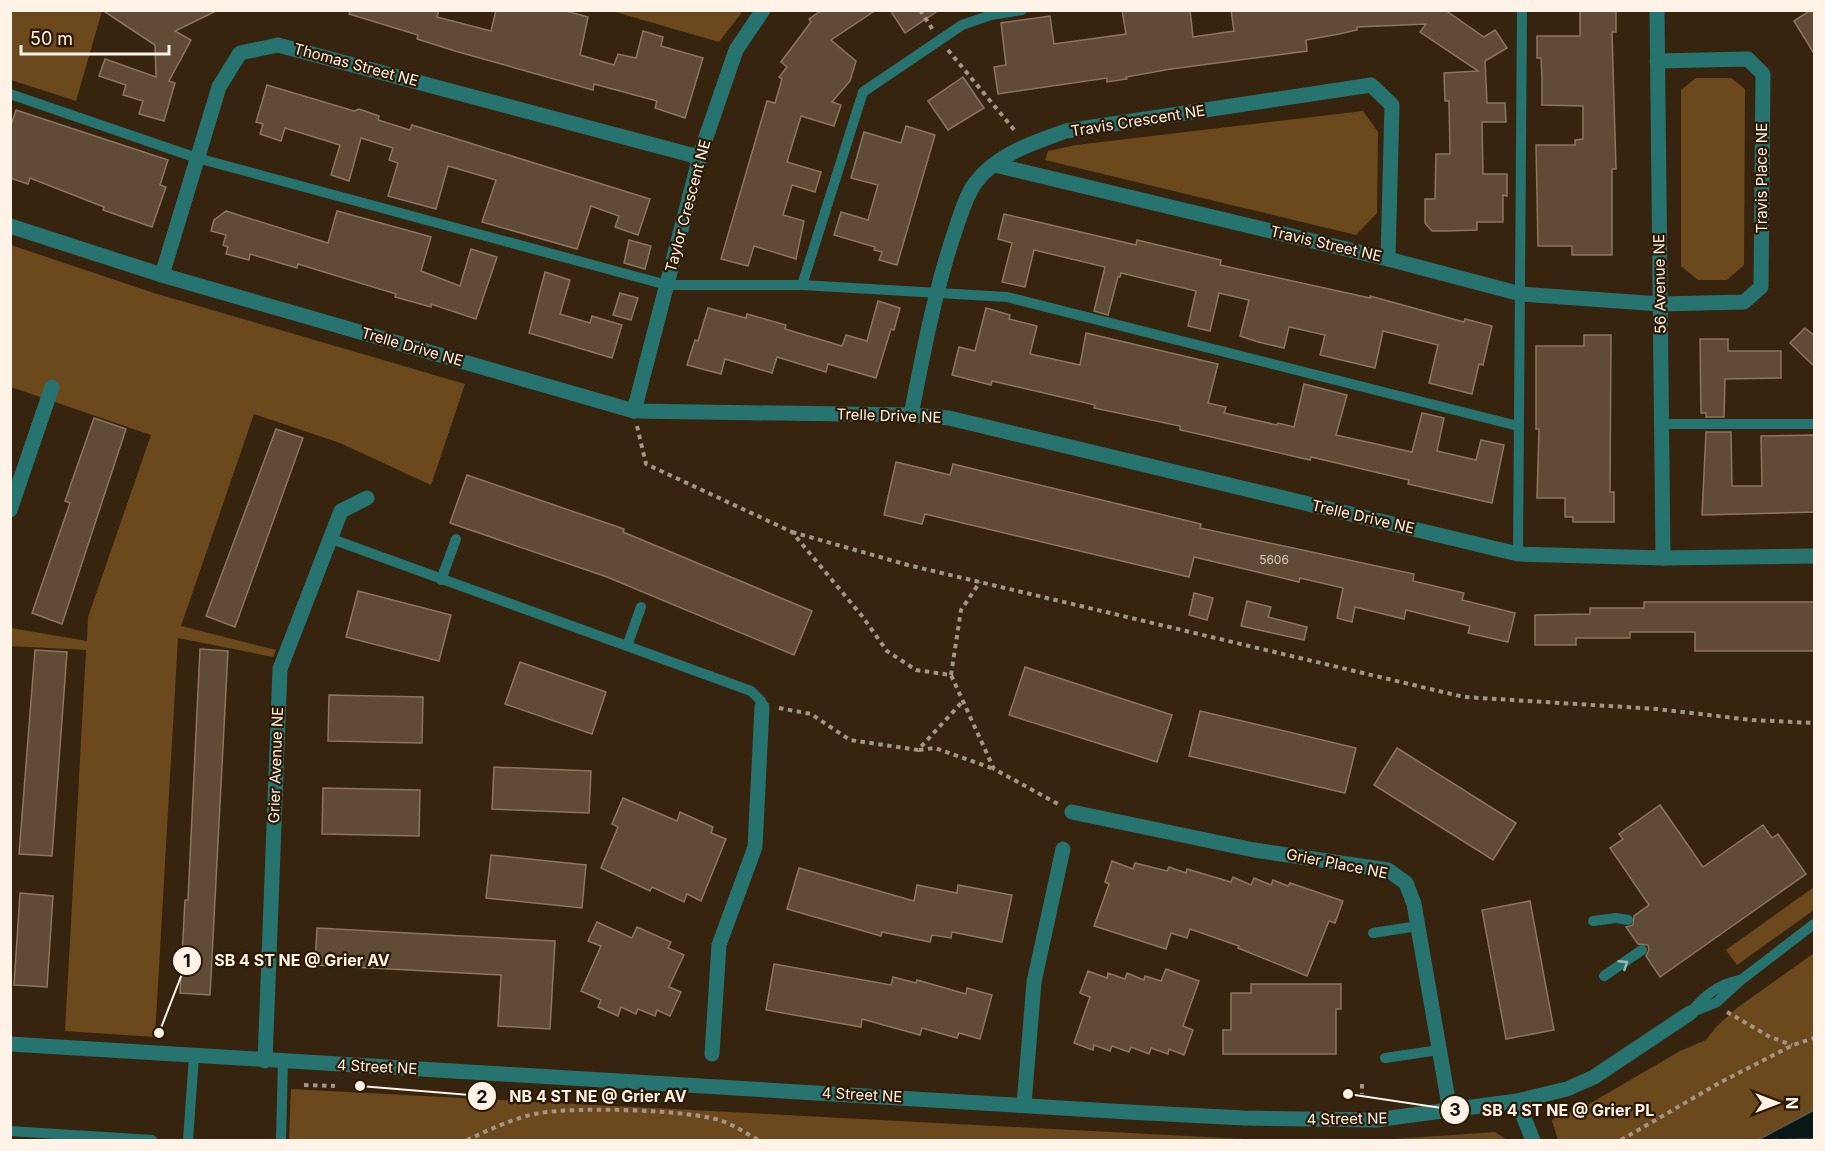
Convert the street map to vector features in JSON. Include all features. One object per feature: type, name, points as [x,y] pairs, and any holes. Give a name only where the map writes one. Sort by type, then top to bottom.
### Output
[{"type":"street","name":"Taylor Crescent NE","points":[[634,411],[699,157],[736,50],[763,10]]},
{"type":"street","name":"56 Avenue NE","points":[[1657,10],[1663,558]]},
{"type":"street","name":"Thomas Street NE","points":[[162,275],[219,87],[240,53],[278,45],[699,157]]},
{"type":"street","name":"Travis Place NE","points":[[1657,61],[1748,59],[1763,74],[1761,287],[1744,302],[1660,304]]},
{"type":"street","name":"Travis Crescent NE","points":[[911,415],[935,292],[959,219],[975,182],[995,165],[1026,145],[1066,131],[1371,85],[1392,105],[1388,259]]},
{"type":"street","name":"Travis Street NE","points":[[995,165],[1388,259],[1521,294],[1660,304]]},
{"type":"street","name":"Trelle Drive NE","points":[[10,226],[162,275],[634,411],[911,415],[949,418],[1518,554],[1663,558],[1815,556]]},
{"type":"street","points":[[10,510],[52,387]]},
{"type":"street","name":"Grier Avenue NE","points":[[265,1060],[280,669],[328,538],[341,511],[367,498]]},
{"type":"street","points":[[712,1054],[719,945],[755,847],[761,704]]},
{"type":"street","name":"Grier Place NE","points":[[1072,812],[1254,850],[1388,870],[1406,883],[1414,904],[1450,1111]]},
{"type":"street","points":[[1024,1104],[1034,982],[1040,945],[1063,849]]},
{"type":"street","name":"4 Street NE","points":[[10,1044],[1306,1120],[1374,1120],[1517,1101],[1568,1089],[1594,1077],[1690,1013]]},
{"type":"street","points":[[1517,1101],[1533,1140]]},
{"type":"lane","points":[[802,285],[862,92],[962,25],[991,15],[1022,10]]},
{"type":"lane","points":[[1518,554],[1522,10]]},
{"type":"lane","points":[[10,94],[197,158],[667,285],[802,285],[1007,297],[1518,426]]},
{"type":"lane","points":[[1663,424],[1815,424]]},
{"type":"lane","points":[[328,538],[751,691],[761,704]]},
{"type":"lane","points":[[441,580],[456,539]]},
{"type":"lane","points":[[627,646],[641,607]]},
{"type":"lane","points":[[1593,921],[1617,918],[1628,920]]},
{"type":"lane","name":"4 Street NE","points":[[1690,1013],[1709,1007],[1815,924]]},
{"type":"lane","points":[[1373,933],[1418,926]]},
{"type":"lane","points":[[1604,976],[1641,950]]},
{"type":"lane","points":[[1385,1058],[1439,1050]]},
{"type":"lane","points":[[189,1140],[194,1056]]},
{"type":"lane","points":[[281,1140],[284,1061]]},
{"type":"lane","points":[[10,1131],[152,1140]]},
{"type":"path","points":[[920,10],[940,40],[1026,145]]},
{"type":"path","points":[[634,411],[646,464],[792,532],[908,565],[1464,697],[1657,709],[1752,720],[1815,723]]},
{"type":"path","points":[[792,532],[862,616],[887,651],[916,670],[951,675]]},
{"type":"path","points":[[980,582],[961,610],[951,675],[994,769]]},
{"type":"path","points":[[918,750],[963,701]]},
{"type":"path","points":[[761,704],[811,714],[850,740],[918,750],[935,748],[994,769],[1072,812]]},
{"type":"path","points":[[1724,1009],[1770,1037],[1793,1045]]},
{"type":"path","points":[[1621,1140],[1721,1082],[1793,1045],[1815,1038]]},
{"type":"path","points":[[1362,1084],[1362,1094]]},
{"type":"path","points":[[304,1085],[336,1086]]},
{"type":"path","points":[[467,1140],[537,1113],[557,1111],[671,1114],[709,1118],[735,1126],[758,1140]]},
{"type":"shaded area","points":[[11,10],[102,11],[76,101],[11,80]]},
{"type":"shaded area","points":[[612,11],[743,11],[719,42]]},
{"type":"shaded area","points":[[1696,78],[1731,78],[1745,89],[1744,265],[1727,280],[1698,280],[1681,266],[1681,90]]},
{"type":"shaded area","points":[[1363,111],[1378,132],[1377,213],[1356,235],[1045,160],[1048,151],[1076,145]]},
{"type":"shaded area","points":[[11,245],[154,293],[465,384],[431,485],[340,443],[254,414],[181,626],[276,650],[273,657],[178,638],[155,1037],[65,1031],[86,650],[10,646],[11,628],[87,641],[88,617],[151,435],[11,387]]},
{"type":"shaded area","points":[[1814,887],[1814,910],[1737,965],[1726,950]]},
{"type":"shaded area","points":[[1814,953],[1814,1140],[1558,1140],[1552,1121],[1555,1117],[1584,1107],[1680,1051],[1706,1040],[1717,1026],[1737,1008]]},
{"type":"shaded area","points":[[291,1089],[1244,1139],[1282,1140],[289,1140]]},
{"type":"shaded area","points":[[1814,1110],[1814,1139],[1758,1140]]},
{"type":"shaded area","points":[[1495,1132],[1507,1140],[1380,1140]]},
{"type":"building","points":[[102,10],[218,10],[175,31],[191,40],[169,81],[175,83],[164,121],[139,114],[143,101],[123,95],[126,85],[99,76],[105,59],[156,77],[155,45]]},
{"type":"building","points":[[350,10],[439,10],[437,17],[491,31],[496,10],[563,10],[588,17],[580,55],[614,65],[618,54],[636,58],[643,31],[663,37],[661,46],[703,58],[685,118],[655,108],[657,101],[594,84],[593,90],[455,51],[417,39],[418,35],[349,14]]},
{"type":"building","points":[[822,10],[876,10],[831,40],[856,61],[850,81],[832,102],[841,105],[834,126],[801,116],[787,162],[821,172],[815,192],[792,185],[783,215],[804,221],[796,259],[754,246],[748,266],[721,259],[767,101],[775,103],[782,79],[779,77],[787,67],[781,62],[811,22],[809,19]]},
{"type":"building","points":[[890,10],[939,10],[905,33]]},
{"type":"building","points":[[1122,10],[1190,10],[1193,37],[1234,31],[1231,10],[1445,10],[1484,37],[1495,30],[1507,48],[1485,61],[1487,103],[1505,103],[1506,122],[1482,122],[1483,174],[1507,174],[1507,196],[1503,195],[1503,222],[1477,222],[1477,230],[1447,231],[1432,231],[1425,223],[1425,199],[1435,199],[1436,154],[1450,154],[1449,101],[1445,101],[1444,73],[1478,71],[1420,32],[1426,24],[1357,27],[1357,30],[1306,40],[1307,51],[1171,69],[1107,82],[1107,78],[998,94],[994,67],[1006,65],[1001,23],[1050,16],[1054,44],[1126,34]]},
{"type":"building","points":[[1580,10],[1616,10],[1616,32],[1612,32],[1616,169],[1612,169],[1612,255],[1572,255],[1572,246],[1538,246],[1536,145],[1575,145],[1575,140],[1583,139],[1583,106],[1542,105],[1541,58],[1537,58],[1537,36],[1580,36]]},
{"type":"building","points":[[1811,10],[1815,10],[1815,55],[1794,21]]},
{"type":"building","points":[[963,77],[984,108],[948,130],[928,101]]},
{"type":"building","points":[[267,85],[354,111],[359,109],[379,116],[378,120],[410,130],[412,125],[650,199],[638,235],[615,227],[619,216],[591,206],[577,249],[482,222],[496,180],[448,166],[436,209],[388,196],[398,163],[389,160],[393,148],[361,138],[349,181],[331,175],[340,145],[285,128],[281,141],[260,134],[263,124],[256,122]]},
{"type":"building","points":[[16,110],[168,160],[160,185],[166,187],[152,227],[103,210],[104,207],[30,178],[28,184],[10,178],[10,128]]},
{"type":"building","points":[[906,126],[935,135],[897,265],[879,260],[882,252],[874,250],[875,247],[834,235],[841,212],[868,220],[878,185],[851,178],[864,132],[901,143]]},
{"type":"building","points":[[226,211],[328,243],[337,211],[428,236],[431,237],[421,271],[460,286],[471,249],[497,257],[476,319],[431,304],[431,307],[395,297],[396,294],[298,264],[297,268],[250,254],[249,260],[226,254],[228,247],[223,245],[226,235],[211,231],[214,220]]},
{"type":"building","points":[[1004,214],[1136,245],[1137,240],[1221,260],[1220,265],[1370,298],[1370,296],[1464,322],[1465,319],[1492,326],[1483,365],[1479,364],[1472,394],[1429,383],[1438,345],[1383,331],[1375,368],[1320,355],[1325,335],[1289,327],[1284,348],[1258,342],[1240,336],[1249,300],[1219,293],[1210,331],[1188,326],[1196,291],[1121,273],[1108,315],[1094,311],[1105,267],[1034,250],[1025,287],[1002,282],[1012,243],[998,239]]},
{"type":"building","points":[[629,240],[651,246],[645,269],[624,263]]},
{"type":"building","points":[[545,272],[570,280],[560,314],[590,323],[592,316],[622,325],[612,358],[529,333]]},
{"type":"building","points":[[620,293],[638,298],[631,320],[613,315]]},
{"type":"building","points":[[878,301],[900,308],[876,378],[828,364],[826,372],[777,357],[772,373],[725,359],[721,374],[687,365],[695,340],[698,341],[708,308],[746,318],[747,314],[786,325],[785,329],[842,346],[846,335],[867,341]]},
{"type":"building","points":[[986,308],[1010,315],[1009,319],[1037,326],[1030,354],[1080,365],[1086,333],[1218,364],[1208,403],[1226,407],[1224,413],[1294,427],[1304,384],[1347,395],[1336,435],[1412,452],[1422,413],[1444,418],[1437,451],[1476,460],[1481,440],[1504,445],[1492,503],[1408,484],[1409,480],[1311,457],[1310,460],[1180,430],[1180,426],[1094,408],[1095,405],[992,381],[991,385],[952,375],[959,347],[975,351]]},
{"type":"building","points":[[1805,328],[1815,336],[1815,367],[1790,343]]},
{"type":"building","points":[[1584,335],[1611,335],[1610,492],[1614,492],[1614,522],[1573,522],[1573,517],[1565,517],[1565,498],[1537,498],[1539,429],[1536,429],[1536,346],[1584,346]]},
{"type":"building","points":[[1700,339],[1728,339],[1728,351],[1781,351],[1781,378],[1725,379],[1724,417],[1706,417],[1706,413],[1701,413]]},
{"type":"building","points":[[94,418],[126,429],[62,624],[32,613],[70,503],[65,501]]},
{"type":"building","points":[[276,429],[303,438],[235,627],[206,616]]},
{"type":"building","points":[[1706,432],[1731,432],[1732,486],[1762,486],[1761,436],[1815,435],[1815,512],[1702,515]]},
{"type":"building","points":[[896,462],[950,475],[953,464],[1201,524],[1200,528],[1414,574],[1413,581],[1464,593],[1462,600],[1515,613],[1508,642],[1468,633],[1470,626],[1406,610],[1404,619],[1355,607],[1352,622],[1337,618],[1343,588],[1300,578],[1299,582],[1194,557],[1189,577],[925,514],[922,524],[884,515]]},
{"type":"building","points":[[467,475],[624,529],[623,532],[812,611],[794,655],[607,577],[450,523]]},
{"type":"building","points":[[358,591],[451,615],[439,661],[346,637]]},
{"type":"building","points":[[1194,593],[1213,598],[1207,620],[1189,615]]},
{"type":"building","points":[[1247,601],[1271,607],[1268,617],[1307,627],[1304,640],[1241,626]]},
{"type":"building","points":[[1644,602],[1815,602],[1815,651],[1695,651],[1695,632],[1630,632],[1630,638],[1576,638],[1576,645],[1535,645],[1535,615],[1590,614],[1590,608],[1644,608]]},
{"type":"building","points":[[200,649],[228,651],[210,995],[180,993],[185,900],[188,900]]},
{"type":"building","points":[[35,650],[67,652],[52,856],[19,854]]},
{"type":"building","points":[[520,662],[606,692],[592,734],[505,704]]},
{"type":"building","points":[[1025,667],[1172,715],[1157,762],[1009,715]]},
{"type":"building","points":[[329,695],[423,697],[422,743],[328,741]]},
{"type":"building","points":[[1200,711],[1356,748],[1345,793],[1189,756]]},
{"type":"building","points":[[1397,748],[1516,823],[1493,860],[1374,785]]},
{"type":"building","points":[[494,767],[591,771],[589,813],[492,809]]},
{"type":"building","points":[[323,788],[420,790],[419,836],[322,834]]},
{"type":"building","points":[[623,798],[677,821],[680,812],[713,827],[711,833],[726,839],[701,901],[687,894],[684,902],[652,887],[650,891],[601,868],[618,827],[612,824]]},
{"type":"building","points":[[1660,805],[1703,867],[1763,825],[1772,838],[1778,834],[1806,874],[1660,977],[1646,956],[1649,950],[1648,945],[1638,944],[1626,927],[1633,925],[1634,916],[1649,905],[1610,848],[1623,839],[1619,834]]},
{"type":"building","points":[[491,855],[586,865],[582,908],[486,898]]},
{"type":"building","points":[[1112,861],[1133,869],[1135,863],[1167,871],[1169,867],[1186,873],[1187,869],[1231,882],[1233,877],[1251,885],[1254,878],[1271,885],[1273,880],[1288,886],[1290,883],[1343,901],[1335,923],[1329,921],[1307,976],[1238,948],[1239,946],[1190,929],[1187,938],[1171,933],[1166,949],[1094,926],[1109,884],[1105,882]]},
{"type":"building","points":[[799,868],[914,901],[917,885],[957,893],[958,885],[1012,895],[1002,942],[952,932],[951,938],[932,935],[930,942],[882,932],[881,936],[787,909]]},
{"type":"building","points":[[20,893],[53,896],[47,987],[14,985]]},
{"type":"building","points":[[1530,901],[1554,1030],[1506,1039],[1482,910]]},
{"type":"building","points":[[597,922],[632,938],[637,927],[671,942],[668,948],[684,955],[669,987],[681,992],[670,1016],[657,1010],[655,1016],[638,1009],[636,1014],[621,1007],[618,1016],[598,1007],[601,1000],[581,991],[601,946],[588,941]]},
{"type":"building","points":[[317,928],[555,941],[550,1029],[498,1026],[501,975],[315,965]]},
{"type":"building","points":[[774,964],[891,985],[893,977],[916,983],[917,980],[966,994],[967,988],[992,995],[980,1039],[959,1033],[957,1038],[922,1028],[920,1035],[862,1019],[861,1027],[766,1010]]},
{"type":"building","points":[[1166,969],[1199,981],[1183,1026],[1193,1030],[1184,1055],[1169,1049],[1168,1054],[1151,1048],[1149,1054],[1131,1047],[1129,1052],[1112,1046],[1110,1051],[1094,1045],[1093,1050],[1074,1043],[1090,997],[1080,993],[1088,971],[1107,978],[1108,973],[1125,979],[1127,973],[1144,980],[1145,976],[1161,981]]},
{"type":"building","points":[[1251,984],[1341,984],[1341,1009],[1336,1009],[1336,1054],[1223,1054],[1223,1030],[1231,1030],[1231,993],[1251,993]]},
{"type":"place","name":"SB 4 ST NE @ Grier AV","points":[[159,1033]]},
{"type":"place","name":"NB 4 ST NE @ Grier AV","points":[[360,1086]]},
{"type":"place","name":"SB 4 ST NE @ Grier PL","points":[[1348,1094]]}]
